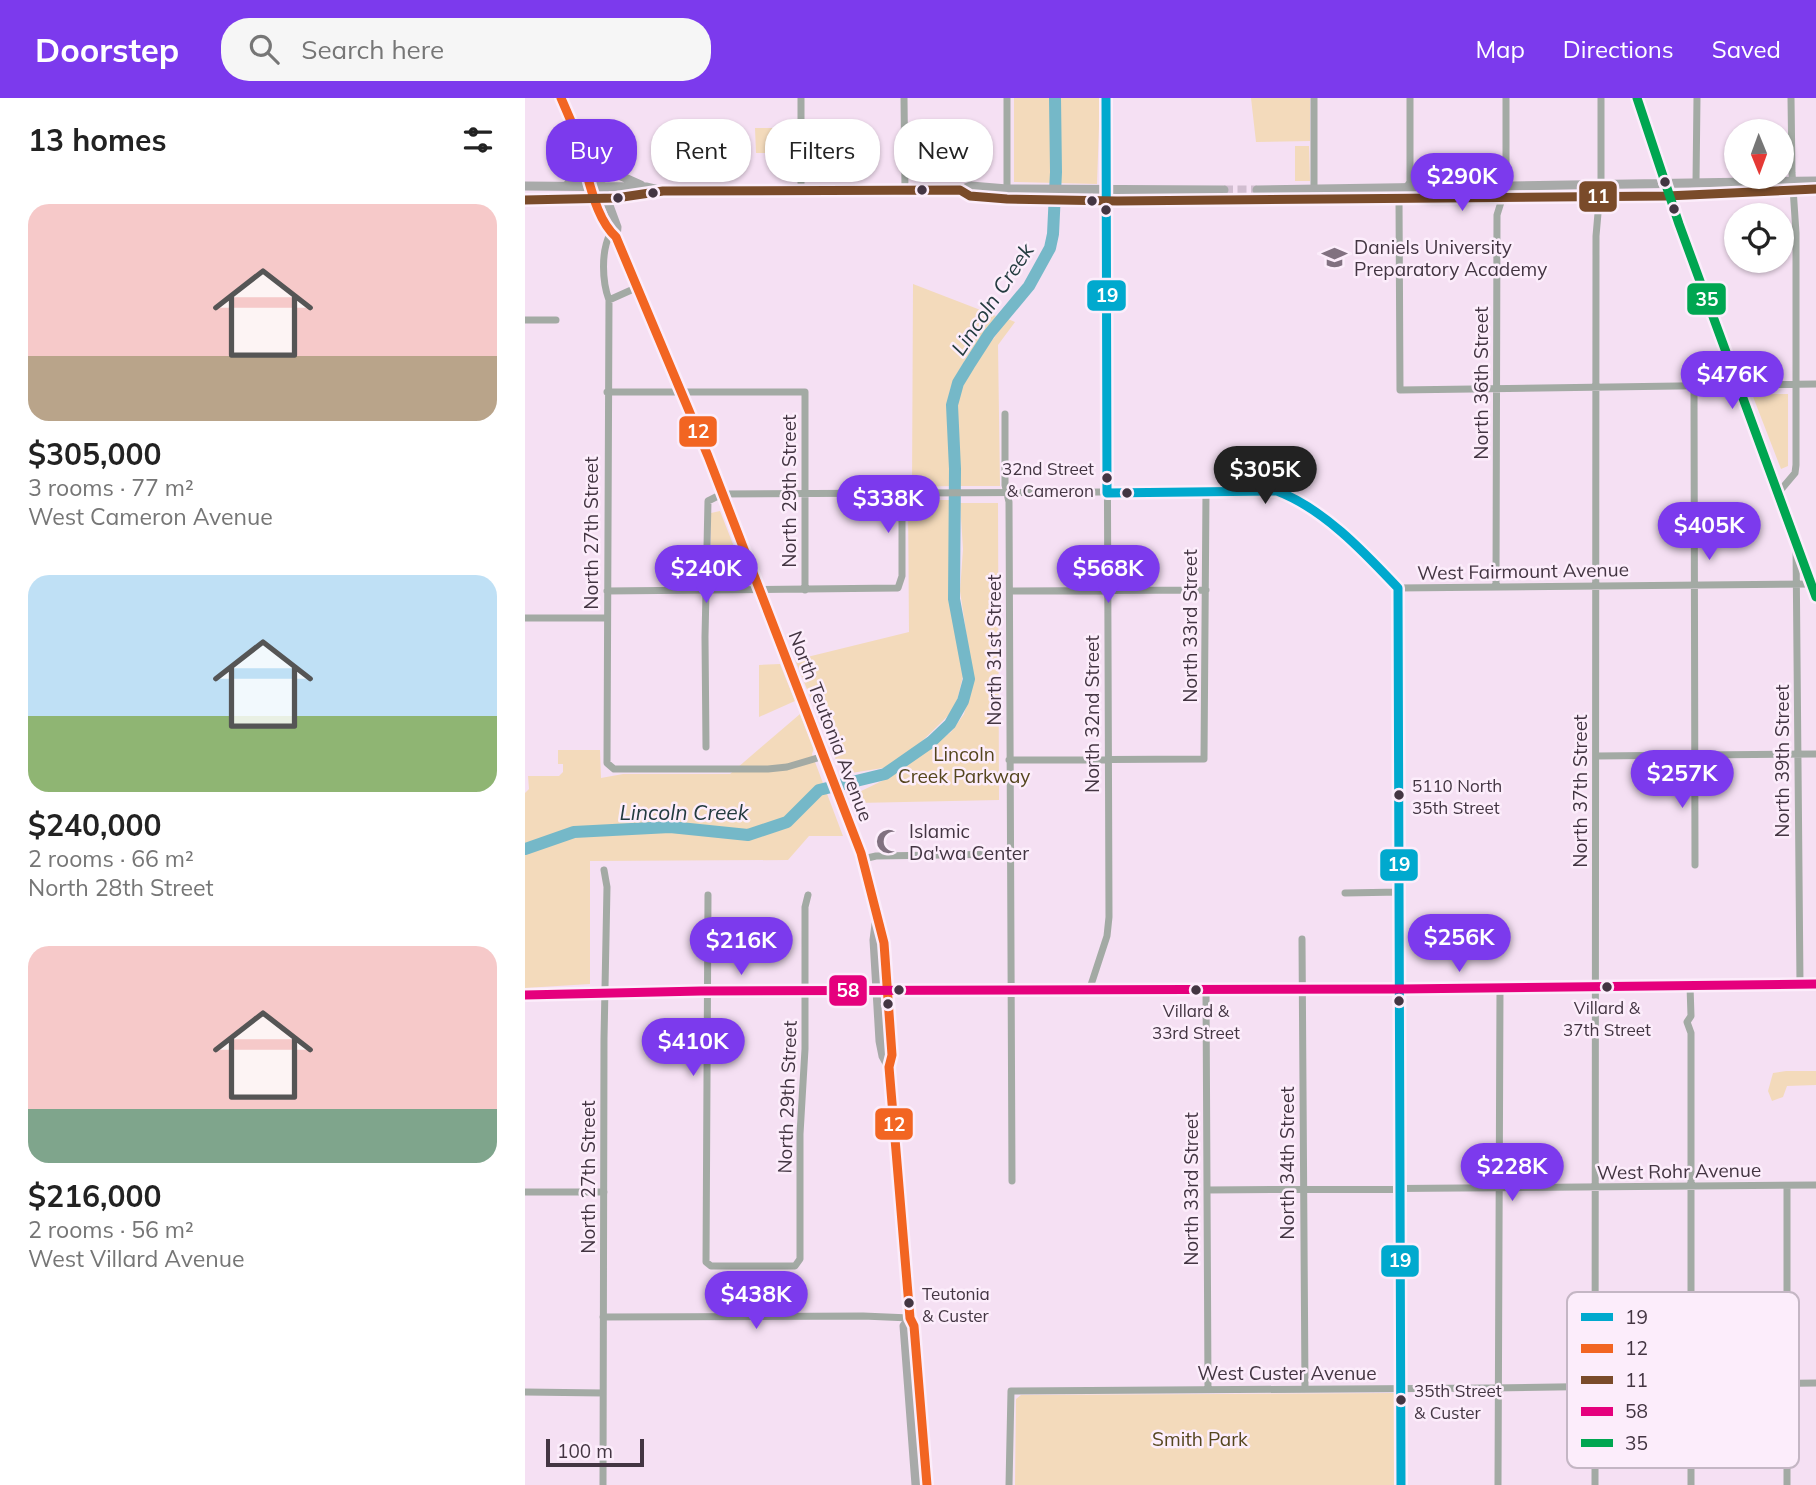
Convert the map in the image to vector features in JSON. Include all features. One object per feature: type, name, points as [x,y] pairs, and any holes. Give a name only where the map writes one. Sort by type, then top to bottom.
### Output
[{"type":"main road","name":"North Teutonia Avenue","points":[[561,98],[570,119]]},
{"type":"main road","points":[[1637,98],[1667,196],[1814,584],[1816,597]]},
{"type":"main road","points":[[1794,185],[1816,181]]},
{"type":"main road","points":[[567,186],[570,182]]},
{"type":"main road","name":"North Teutonia Avenue","points":[[595,182],[597,186]]},
{"type":"main road","name":"North Teutonia Avenue","points":[[596,182],[601,199],[618,231],[613,236],[639,288],[722,494],[863,859],[884,943],[892,1055],[889,1067],[927,1485]]},
{"type":"main road","points":[[635,182],[663,191]]},
{"type":"main road","points":[[1314,195],[1406,188],[1724,183]]},
{"type":"main road","points":[[1794,185],[1816,189]]},
{"type":"main road","points":[[525,186],[646,187]]},
{"type":"main road","points":[[525,200],[601,199],[663,191],[960,190],[971,186],[1224,195],[1080,201],[970,196],[960,190]]},
{"type":"main road","points":[[1257,195],[1399,199],[1600,197],[1667,196],[1747,189]]},
{"type":"main road","name":"North Teutonia Avenue","points":[[877,919],[874,940],[880,1041],[889,1067]]},
{"type":"main road","name":"North Teutonia Avenue","points":[[910,1318],[904,1326],[916,1485]]},
{"type":"street","points":[[800,98],[801,190]]},
{"type":"street","points":[[904,98],[905,189]]},
{"type":"street","points":[[1007,98],[1007,199]]},
{"type":"street","name":"North 32nd Street","points":[[1089,991],[1107,936],[1109,917],[1106,98]]},
{"type":"street","points":[[1314,98],[1314,195]]},
{"type":"street","points":[[1410,98],[1410,182],[1399,199],[1400,390],[1816,384]]},
{"type":"street","name":"North 36th Street","points":[[1496,586],[1497,215],[1506,186],[1506,98]]},
{"type":"street","name":"North 37th Street","points":[[1595,1292],[1595,388],[1596,236],[1601,184],[1601,98]]},
{"type":"street","points":[[1696,182],[1697,98]]},
{"type":"street","points":[[1791,98],[1791,119]]},
{"type":"street","points":[[1779,492],[1795,472],[1796,465],[1793,189]]},
{"type":"street","name":"North 27th Street","points":[[613,236],[604,247],[605,289],[609,300],[606,618],[608,765],[614,769],[768,769],[825,758]]},
{"type":"street","points":[[609,300],[639,288]]},
{"type":"street","points":[[525,320],[557,320]]},
{"type":"street","points":[[1694,386],[1695,864]]},
{"type":"street","points":[[607,393],[681,392]]},
{"type":"street","name":"North 29th Street","points":[[681,392],[804,392],[805,590]]},
{"type":"street","name":"North 31st Street","points":[[1005,414],[1010,591],[1012,1181]]},
{"type":"street","name":"North 33rd Street","points":[[1108,761],[1204,759],[1206,492]]},
{"type":"street","points":[[706,747],[705,591],[708,501],[722,494],[1277,492],[1293,496],[1367,558],[1398,588],[1401,1485]]},
{"type":"street","points":[[607,591],[893,590],[898,588],[902,576],[902,494]]},
{"type":"street","name":"North 39th Street","points":[[1796,537],[1800,984]]},
{"type":"street","name":"West Fairmount Avenue","points":[[1398,588],[1814,584]]},
{"type":"street","points":[[1010,591],[1206,590]]},
{"type":"street","points":[[525,618],[606,618]]},
{"type":"street","points":[[1597,756],[1816,754]]},
{"type":"street","points":[[1009,760],[1108,761]]},
{"type":"street","points":[[863,859],[1010,854]]},
{"type":"street","name":"North 27th Street","points":[[603,1485],[607,887],[604,870]]},
{"type":"street","points":[[1345,893],[1401,892]]},
{"type":"street","points":[[708,895],[708,991]]},
{"type":"street","name":"North 29th Street","points":[[708,991],[706,1262],[711,1266],[795,1266],[800,1259],[800,1134],[804,1066],[805,907],[808,895]]},
{"type":"street","name":"North 34th Street","points":[[1302,939],[1305,1388]]},
{"type":"street","points":[[525,995],[708,991],[1089,991],[1816,984]]},
{"type":"street","points":[[1690,986],[1691,1016],[1687,1022],[1691,1033],[1691,1292]]},
{"type":"street","points":[[1498,1485],[1500,988]]},
{"type":"street","name":"North 33rd Street","points":[[1206,989],[1208,1389]]},
{"type":"street","points":[[1787,1185],[1787,1292]]},
{"type":"street","name":"West Rohr Avenue","points":[[1207,1190],[1816,1185]]},
{"type":"street","points":[[525,1192],[604,1192]]},
{"type":"street","points":[[603,1317],[910,1318]]},
{"type":"street","name":"West Custer Avenue","points":[[1009,1485],[1011,1391],[1567,1387]]},
{"type":"street","points":[[525,1392],[603,1393]]},
{"type":"green space","points":[[1014,98],[1100,98],[1097,184],[1014,182]]},
{"type":"green space","points":[[1251,98],[1310,98],[1310,141],[1256,142]]},
{"type":"green space","points":[[755,128],[765,128],[765,153],[756,153]]},
{"type":"green space","points":[[1295,146],[1309,146],[1310,181],[1295,181]]},
{"type":"green space","points":[[913,284],[996,316],[966,359],[951,387],[948,421],[952,486],[912,487]]},
{"type":"green space","points":[[1008,319],[1015,322],[998,345],[1000,486],[960,486],[957,407],[964,378]]},
{"type":"green space","points":[[1752,394],[1788,394],[1788,466],[1781,469]]},
{"type":"green space","name":"Lincoln Creek Parkway","points":[[908,500],[950,500],[950,603],[963,676],[955,709],[918,745],[889,767],[845,774],[840,761],[836,760],[795,660],[909,632]]},
{"type":"green space","name":"Lincoln Creek Parkway","points":[[960,503],[998,503],[999,800],[857,803],[853,795],[890,777],[951,732],[964,714],[973,679],[960,591],[963,549]]},
{"type":"green space","points":[[720,511],[747,580],[743,587],[715,587],[711,583],[711,513]]},
{"type":"green space","points":[[780,664],[795,701],[759,717],[759,665]]},
{"type":"green space","points":[[800,714],[843,836],[809,836],[788,860],[590,861],[590,984],[525,988],[525,793],[529,789],[528,776],[559,776],[563,772],[563,764],[558,764],[558,750],[600,750],[601,778],[623,774],[730,774]]},
{"type":"green space","points":[[1816,1071],[1816,1085],[1787,1086],[1783,1097],[1772,1101],[1768,1091],[1773,1073]]},
{"type":"green space","name":"Smith Park","points":[[1395,1393],[1395,1485],[1015,1485],[1016,1399],[1021,1395]]},
{"type":"waterway","name":"Lincoln Creek","points":[[525,849],[574,832],[670,827],[748,835],[787,822],[819,790],[885,774],[931,742],[950,724],[963,701],[969,679],[954,599],[955,469],[952,405],[958,383],[969,365],[989,334],[1029,286],[1050,248],[1056,172],[1055,98]]},
{"type":"tunnel","points":[[1224,190],[1257,190]]},
{"type":"tunnel","points":[[1224,200],[1258,199]]},
{"type":"transit line","name":"12","points":[[561,98],[583,149],[581,155],[598,210],[616,237],[708,456],[861,853],[884,943],[892,1055],[889,1067],[927,1485]]},
{"type":"transit line","name":"19","points":[[1106,98],[1107,493]]},
{"type":"transit line","name":"35","points":[[1637,98],[1679,224],[1816,597]]},
{"type":"transit line","name":"11","points":[[525,200],[616,198],[663,191],[960,190],[970,196],[1007,199],[1117,201],[1667,196],[1816,189]]},
{"type":"transit line","name":"19","points":[[1107,493],[1277,491],[1327,520],[1398,588]]},
{"type":"transit line","name":"19","points":[[1398,588],[1401,1485]]},
{"type":"transit line","name":"58","points":[[525,995],[701,991],[1401,989],[1816,984]]},
{"type":"place","name":"Daniels University Preparatory Academy","points":[[1334,258]]},
{"type":"place","name":"32nd Street & Cameron","points":[[1107,478]]},
{"type":"place","name":"5110 North 35th Street","points":[[1399,795]]},
{"type":"place","name":"Islamic Da'wa Center","points":[[889,842]]},
{"type":"place","name":"Villard & 37th Street","points":[[1607,987]]},
{"type":"place","name":"Villard & 33rd Street","points":[[1196,990]]},
{"type":"place","name":"Teutonia & Custer","points":[[909,1303]]},
{"type":"place","name":"35th Street & Custer","points":[[1401,1400]]}]
